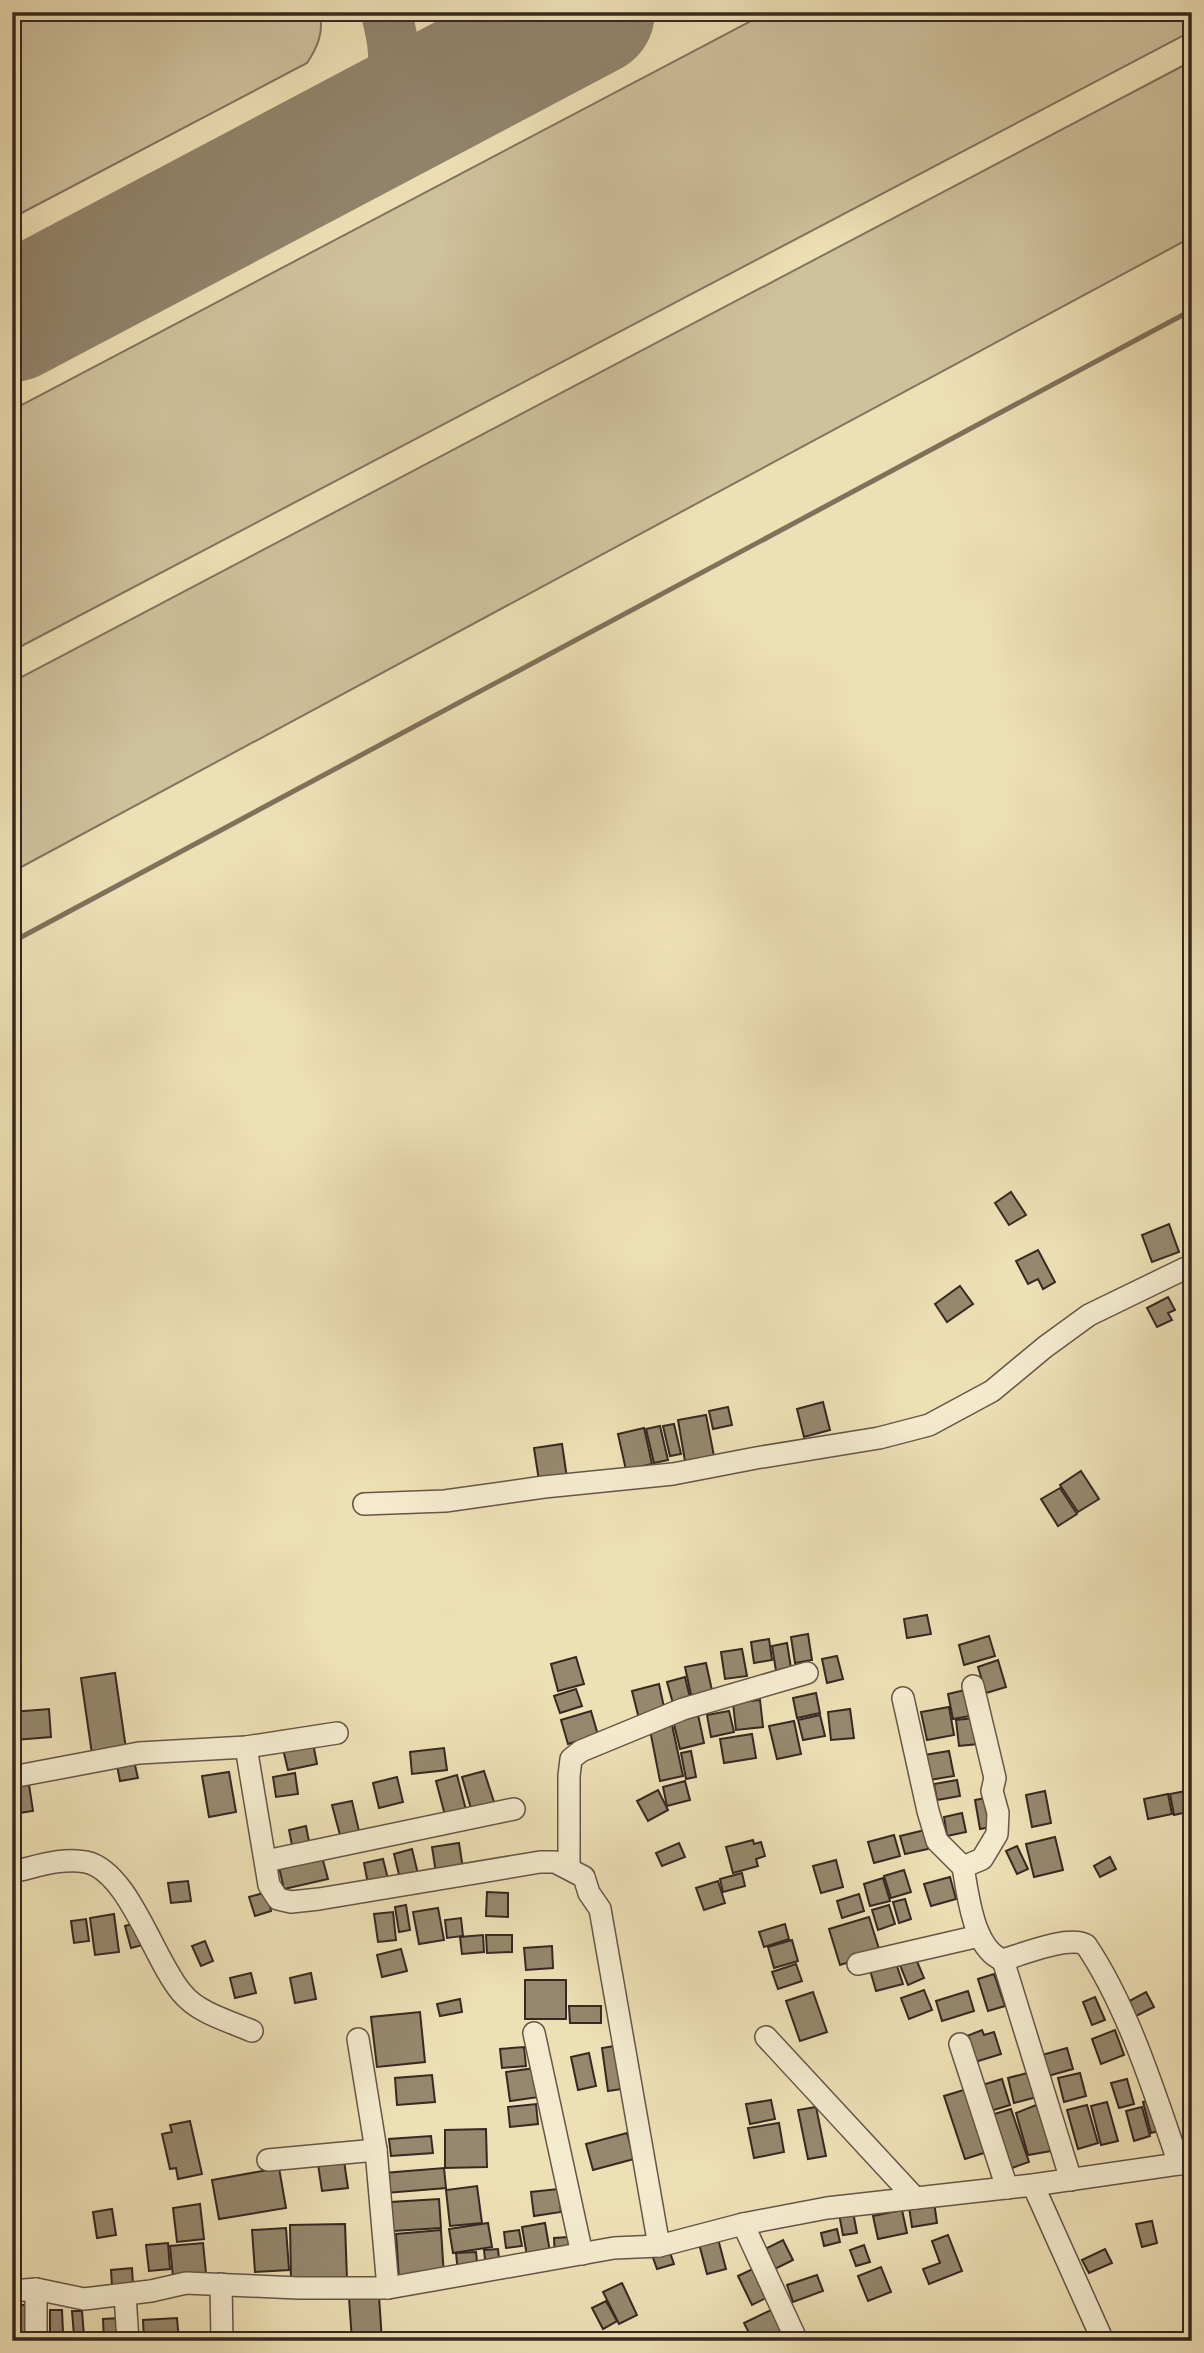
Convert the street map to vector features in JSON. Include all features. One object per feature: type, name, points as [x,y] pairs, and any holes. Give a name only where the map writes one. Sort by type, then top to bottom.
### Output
[{"type":"street","points":[[364,1504],[445,1501],[673,1474],[879,1438],[929,1425],[992,1391],[1089,1315],[1192,1265]]},
{"type":"street","points":[[569,1868],[571,1759],[581,1751],[683,1709],[807,1673]]},
{"type":"street","points":[[963,1867],[982,1859],[997,1835],[998,1813],[992,1791],[995,1778],[973,1686]]},
{"type":"street","points":[[12,2291],[36,2289],[84,2299],[125,2295],[186,2283],[299,2288],[388,2288],[614,2248],[659,2246],[743,2224],[827,2208],[1033,2185],[1185,2163],[1112,1992],[1086,1945],[1081,1942],[1068,1942],[1003,1960],[987,1950],[972,1914],[963,1867],[937,1841],[903,1698]]},
{"type":"street","points":[[12,1777],[139,1754],[246,1747],[337,1733]]},
{"type":"street","points":[[246,1747],[269,1885],[278,1899],[290,1902],[540,1862],[555,1863],[584,1877],[589,1893],[600,1909],[659,2246]]},
{"type":"street","points":[[266,1861],[514,1809]]},
{"type":"street","points":[[12,1872],[64,1861],[87,1862],[104,1870],[118,1884],[183,1995],[199,2008],[252,2032]]},
{"type":"street","points":[[858,1964],[979,1936]]},
{"type":"street","points":[[1003,1960],[1070,2180]]},
{"type":"street","points":[[534,2033],[582,2254]]},
{"type":"street","points":[[766,2037],[915,2198]]},
{"type":"street","points":[[358,2039],[376,2150],[388,2288]]},
{"type":"street","points":[[960,2044],[1007,2188]]},
{"type":"street","points":[[268,2160],[376,2150]]},
{"type":"street","points":[[1033,2185],[1103,2341]]},
{"type":"street","points":[[743,2224],[797,2341]]},
{"type":"street","points":[[221,2284],[222,2341]]},
{"type":"street","points":[[36,2289],[36,2341]]},
{"type":"street","points":[[125,2295],[128,2341]]},
{"type":"shaded area","points":[[12,12],[319,12],[321,26],[317,45],[307,63],[12,218]]},
{"type":"shaded area","points":[[768,12],[1192,12],[1192,31],[12,651],[12,410]]},
{"type":"shaded area","points":[[1192,61],[1192,237],[12,872],[12,682]]},
{"type":"building","points":[[1011,1192],[1026,1215],[1009,1225],[995,1203]]},
{"type":"building","points":[[1169,1224],[1179,1252],[1152,1262],[1142,1235]]},
{"type":"building","points":[[1038,1250],[1055,1282],[1043,1289],[1038,1279],[1028,1284],[1016,1261]]},
{"type":"building","points":[[960,1286],[973,1304],[947,1322],[935,1304]]},
{"type":"building","points":[[1168,1297],[1175,1310],[1168,1313],[1172,1320],[1157,1327],[1147,1308]]},
{"type":"building","points":[[823,1402],[830,1430],[804,1437],[797,1409]]},
{"type":"building","points":[[728,1407],[732,1425],[713,1429],[709,1411]]},
{"type":"building","points":[[706,1415],[714,1456],[685,1461],[678,1420]]},
{"type":"building","points":[[674,1424],[681,1454],[670,1456],[663,1426]]},
{"type":"building","points":[[660,1426],[668,1460],[654,1463],[646,1429]]},
{"type":"building","points":[[644,1428],[652,1464],[626,1470],[618,1434]]},
{"type":"building","points":[[562,1444],[567,1478],[539,1481],[534,1448]]},
{"type":"building","points":[[1081,1471],[1099,1499],[1078,1512],[1060,1485]]},
{"type":"building","points":[[1060,1488],[1077,1514],[1058,1526],[1041,1499]]},
{"type":"building","points":[[927,1615],[931,1634],[907,1638],[904,1619]]},
{"type":"building","points":[[808,1634],[812,1660],[795,1663],[791,1637]]},
{"type":"building","points":[[989,1636],[995,1656],[964,1665],[959,1645]]},
{"type":"building","points":[[769,1639],[772,1660],[754,1663],[751,1642]]},
{"type":"building","points":[[787,1643],[791,1668],[776,1671],[772,1646]]},
{"type":"building","points":[[742,1649],[747,1676],[725,1679],[721,1652]]},
{"type":"building","points":[[837,1656],[843,1679],[827,1683],[822,1659]]},
{"type":"building","points":[[576,1657],[584,1684],[558,1691],[551,1664]]},
{"type":"building","points":[[998,1660],[1006,1687],[986,1693],[978,1667]]},
{"type":"building","points":[[706,1663],[713,1695],[692,1699],[685,1667]]},
{"type":"building","points":[[115,1673],[126,1749],[92,1754],[81,1678]]},
{"type":"building","points":[[685,1677],[691,1702],[674,1707],[667,1682]]},
{"type":"building","points":[[659,1684],[665,1712],[639,1719],[632,1691]]},
{"type":"building","points":[[576,1689],[582,1706],[560,1713],[554,1696]]},
{"type":"building","points":[[965,1690],[970,1716],[953,1719],[948,1694]]},
{"type":"building","points":[[816,1693],[820,1713],[797,1718],[793,1698]]},
{"type":"building","points":[[760,1700],[763,1727],[736,1730],[733,1703]]},
{"type":"building","points":[[949,1707],[954,1735],[927,1740],[921,1712]]},
{"type":"building","points":[[49,1709],[51,1737],[15,1740],[12,1712]]},
{"type":"building","points":[[850,1709],[854,1738],[831,1740],[828,1712]]},
{"type":"building","points":[[697,1710],[704,1743],[680,1749],[672,1716]]},
{"type":"building","points":[[591,1711],[598,1735],[568,1744],[561,1720]]},
{"type":"building","points":[[729,1711],[734,1732],[711,1737],[707,1715]]},
{"type":"building","points":[[820,1715],[825,1736],[803,1740],[798,1720]]},
{"type":"building","points":[[975,1718],[978,1744],[959,1746],[956,1720]]},
{"type":"building","points":[[794,1721],[801,1754],[777,1759],[769,1726]]},
{"type":"building","points":[[672,1725],[683,1776],[660,1781],[650,1730]]},
{"type":"building","points":[[752,1734],[756,1758],[724,1763],[720,1739]]},
{"type":"building","points":[[313,1743],[317,1764],[288,1770],[283,1749]]},
{"type":"building","points":[[444,1748],[447,1770],[412,1774],[410,1752]]},
{"type":"building","points":[[691,1751],[696,1777],[686,1779],[681,1753]]},
{"type":"building","points":[[949,1751],[954,1776],[929,1780],[924,1755]]},
{"type":"building","points":[[133,1757],[138,1778],[120,1781],[116,1760]]},
{"type":"building","points":[[484,1771],[495,1805],[472,1812],[462,1777]]},
{"type":"building","points":[[229,1772],[236,1812],[209,1817],[202,1776]]},
{"type":"building","points":[[295,1773],[298,1794],[276,1797],[273,1777]]},
{"type":"building","points":[[457,1775],[467,1814],[446,1819],[436,1781]]},
{"type":"building","points":[[397,1777],[403,1802],[379,1808],[373,1783]]},
{"type":"building","points":[[28,1778],[33,1811],[12,1814],[12,1781]]},
{"type":"building","points":[[957,1780],[960,1796],[937,1800],[934,1784]]},
{"type":"building","points":[[685,1781],[690,1800],[667,1806],[663,1787]]},
{"type":"building","points":[[658,1790],[668,1810],[648,1821],[637,1801]]},
{"type":"building","points":[[1191,1790],[1192,1811],[1174,1815],[1170,1794]]},
{"type":"building","points":[[1045,1791],[1051,1823],[1032,1827],[1026,1795]]},
{"type":"building","points":[[1168,1794],[1172,1814],[1148,1819],[1144,1799]]},
{"type":"building","points":[[985,1798],[991,1827],[980,1829],[975,1800]]},
{"type":"building","points":[[352,1801],[359,1831],[340,1835],[332,1805]]},
{"type":"building","points":[[962,1813],[966,1832],[947,1836],[944,1817]]},
{"type":"building","points":[[306,1826],[310,1847],[293,1850],[289,1830]]},
{"type":"building","points":[[933,1828],[937,1847],[905,1854],[900,1836]]},
{"type":"building","points":[[894,1835],[900,1856],[874,1863],[868,1842]]},
{"type":"building","points":[[1055,1837],[1063,1870],[1034,1877],[1026,1844]]},
{"type":"building","points":[[753,1840],[754,1844],[761,1842],[765,1856],[756,1859],[758,1866],[733,1873],[726,1847]]},
{"type":"building","points":[[459,1843],[463,1869],[436,1873],[432,1847]]},
{"type":"building","points":[[679,1843],[685,1857],[662,1866],[656,1853]]},
{"type":"building","points":[[1017,1846],[1028,1869],[1017,1874],[1006,1851]]},
{"type":"building","points":[[412,1849],[418,1874],[400,1879],[394,1854]]},
{"type":"building","points":[[321,1853],[328,1879],[284,1889],[278,1863]]},
{"type":"building","points":[[1110,1857],[1116,1869],[1100,1877],[1094,1866]]},
{"type":"building","points":[[383,1859],[388,1879],[368,1884],[364,1863]]},
{"type":"building","points":[[836,1860],[843,1887],[821,1893],[813,1866]]},
{"type":"building","points":[[904,1870],[911,1892],[891,1898],[884,1876]]},
{"type":"building","points":[[742,1873],[745,1886],[723,1892],[720,1879]]},
{"type":"building","points":[[950,1877],[956,1899],[931,1906],[924,1884]]},
{"type":"building","points":[[883,1878],[890,1901],[870,1906],[864,1884]]},
{"type":"building","points":[[188,1881],[191,1901],[171,1903],[168,1883]]},
{"type":"building","points":[[718,1881],[725,1903],[704,1910],[696,1888]]},
{"type":"building","points":[[267,1892],[271,1911],[255,1916],[249,1897]]},
{"type":"building","points":[[487,1892],[508,1893],[508,1917],[486,1916]]},
{"type":"building","points":[[859,1894],[864,1911],[842,1918],[837,1901]]},
{"type":"building","points":[[905,1899],[911,1919],[899,1923],[893,1902]]},
{"type":"building","points":[[406,1905],[410,1930],[399,1932],[395,1907]]},
{"type":"building","points":[[889,1905],[895,1924],[878,1930],[872,1910]]},
{"type":"building","points":[[438,1908],[444,1940],[419,1944],[413,1912]]},
{"type":"building","points":[[393,1912],[396,1940],[378,1942],[374,1914]]},
{"type":"building","points":[[114,1914],[119,1952],[95,1955],[90,1918]]},
{"type":"building","points":[[869,1917],[880,1952],[840,1965],[829,1929]]},
{"type":"building","points":[[461,1918],[463,1936],[447,1938],[445,1920]]},
{"type":"building","points":[[86,1919],[89,1941],[74,1943],[71,1921]]},
{"type":"building","points":[[139,1922],[146,1944],[131,1948],[125,1926]]},
{"type":"building","points":[[785,1924],[789,1939],[764,1947],[759,1932]]},
{"type":"building","points":[[483,1935],[484,1952],[462,1954],[460,1937]]},
{"type":"building","points":[[486,1935],[512,1935],[512,1952],[487,1953]]},
{"type":"building","points":[[792,1940],[798,1961],[774,1968],[768,1947]]},
{"type":"building","points":[[205,1941],[213,1961],[201,1966],[192,1946]]},
{"type":"building","points":[[552,1946],[553,1968],[526,1970],[524,1948]]},
{"type":"building","points":[[401,1949],[407,1971],[382,1977],[377,1955]]},
{"type":"building","points":[[916,1959],[924,1978],[908,1985],[900,1965]]},
{"type":"building","points":[[896,1963],[903,1984],[876,1991],[870,1970]]},
{"type":"building","points":[[796,1964],[802,1981],[778,1989],[772,1972]]},
{"type":"building","points":[[251,1973],[256,1993],[235,1998],[230,1978]]},
{"type":"building","points":[[311,1973],[316,1999],[295,2003],[290,1978]]},
{"type":"building","points":[[994,1974],[1005,2006],[988,2011],[978,1979]]},
{"type":"building","points":[[525,1980],[566,1980],[566,2019],[525,2019]]},
{"type":"building","points":[[924,1990],[932,2010],[909,2019],[901,1998]]},
{"type":"building","points":[[968,1991],[974,2011],[942,2021],[936,2001]]},
{"type":"building","points":[[813,1992],[827,2032],[800,2041],[786,2001]]},
{"type":"building","points":[[1146,1992],[1154,2007],[1130,2019],[1122,2005]]},
{"type":"building","points":[[1095,1997],[1105,2020],[1092,2025],[1083,2002]]},
{"type":"building","points":[[460,1999],[462,2012],[440,2016],[437,2004]]},
{"type":"building","points":[[569,2006],[601,2006],[601,2023],[570,2023]]},
{"type":"building","points":[[420,2012],[425,2062],[377,2067],[371,2017]]},
{"type":"building","points":[[982,2030],[984,2035],[994,2032],[1001,2054],[975,2062],[967,2036]]},
{"type":"building","points":[[1115,2030],[1124,2055],[1101,2064],[1092,2039]]},
{"type":"building","points":[[621,2045],[628,2088],[608,2091],[602,2048]]},
{"type":"building","points":[[524,2047],[526,2066],[502,2068],[500,2049]]},
{"type":"building","points":[[1067,2048],[1073,2069],[1048,2076],[1042,2055]]},
{"type":"building","points":[[589,2053],[596,2086],[578,2090],[571,2057]]},
{"type":"building","points":[[535,2068],[539,2097],[510,2101],[506,2072]]},
{"type":"building","points":[[1031,2072],[1037,2097],[1014,2103],[1008,2078]]},
{"type":"building","points":[[1080,2073],[1086,2096],[1064,2102],[1058,2078]]},
{"type":"building","points":[[432,2075],[435,2102],[397,2105],[395,2078]]},
{"type":"building","points":[[1002,2079],[1010,2105],[987,2112],[979,2086]]},
{"type":"building","points":[[1127,2079],[1134,2104],[1119,2108],[1111,2083]]},
{"type":"building","points":[[967,2089],[987,2152],[965,2159],[944,2096]]},
{"type":"building","points":[[1155,2099],[1163,2130],[1151,2133],[1143,2102]]},
{"type":"building","points":[[771,2100],[775,2119],[750,2124],[746,2104]]},
{"type":"building","points":[[1107,2102],[1118,2141],[1101,2145],[1091,2106]]},
{"type":"building","points":[[1041,2103],[1057,2150],[1028,2155],[1016,2113]]},
{"type":"building","points":[[536,2104],[538,2124],[510,2127],[508,2107]]},
{"type":"building","points":[[1087,2105],[1098,2143],[1078,2149],[1067,2110]]},
{"type":"building","points":[[816,2107],[826,2156],[808,2159],[798,2110]]},
{"type":"building","points":[[1142,2107],[1150,2136],[1134,2141],[1126,2111]]},
{"type":"building","points":[[1011,2109],[1029,2162],[1006,2170],[988,2116]]},
{"type":"building","points":[[190,2121],[202,2174],[178,2179],[176,2168],[170,2169],[162,2134],[172,2132],[170,2125]]},
{"type":"building","points":[[779,2123],[784,2152],[754,2158],[748,2128]]},
{"type":"building","points":[[486,2129],[487,2167],[445,2168],[445,2130]]},
{"type":"building","points":[[627,2133],[634,2159],[593,2170],[586,2144]]},
{"type":"building","points":[[431,2136],[433,2153],[391,2156],[389,2139]]},
{"type":"building","points":[[344,2161],[348,2188],[322,2191],[318,2164]]},
{"type":"building","points":[[279,2168],[286,2208],[219,2219],[212,2180]]},
{"type":"building","points":[[444,2168],[446,2188],[386,2193],[384,2173]]},
{"type":"building","points":[[477,2186],[482,2223],[450,2226],[446,2190]]},
{"type":"building","points":[[558,2189],[561,2212],[534,2216],[531,2192]]},
{"type":"building","points":[[439,2199],[441,2228],[393,2231],[391,2202]]},
{"type":"building","points":[[934,2202],[937,2223],[912,2227],[909,2207]]},
{"type":"building","points":[[200,2204],[204,2239],[177,2242],[173,2208]]},
{"type":"building","points":[[112,2209],[116,2235],[97,2238],[93,2212]]},
{"type":"building","points":[[902,2210],[907,2233],[878,2239],[873,2216]]},
{"type":"building","points":[[853,2212],[857,2233],[843,2235],[839,2214]]},
{"type":"building","points":[[1152,2221],[1157,2243],[1142,2247],[1136,2224]]},
{"type":"building","points":[[488,2223],[492,2247],[453,2253],[449,2229]]},
{"type":"building","points":[[545,2223],[550,2252],[527,2256],[522,2227]]},
{"type":"building","points":[[345,2224],[347,2279],[291,2280],[290,2225]]},
{"type":"building","points":[[286,2228],[289,2270],[255,2272],[252,2230]]},
{"type":"building","points":[[837,2229],[840,2242],[824,2246],[821,2233]]},
{"type":"building","points":[[441,2230],[444,2276],[399,2279],[396,2234]]},
{"type":"building","points":[[519,2230],[522,2246],[506,2248],[504,2232]]},
{"type":"building","points":[[717,2235],[726,2269],[707,2274],[698,2240]]},
{"type":"building","points":[[948,2235],[962,2271],[929,2284],[923,2269],[940,2263],[932,2241]]},
{"type":"building","points":[[568,2237],[570,2255],[555,2257],[554,2238]]},
{"type":"building","points":[[783,2240],[793,2260],[773,2270],[763,2250]]},
{"type":"building","points":[[168,2243],[170,2269],[149,2271],[146,2245]]},
{"type":"building","points":[[203,2243],[206,2273],[173,2277],[170,2246]]},
{"type":"building","points":[[864,2245],[870,2262],[856,2266],[850,2250]]},
{"type":"building","points":[[668,2247],[674,2264],[657,2269],[651,2252]]},
{"type":"building","points":[[498,2249],[500,2268],[486,2269],[484,2250]]},
{"type":"building","points":[[1105,2249],[1112,2263],[1089,2273],[1082,2260]]},
{"type":"building","points":[[476,2252],[478,2271],[458,2273],[456,2253]]},
{"type":"building","points":[[757,2267],[772,2295],[752,2305],[738,2276]]},
{"type":"building","points":[[881,2267],[891,2292],[868,2301],[858,2276]]},
{"type":"building","points":[[132,2268],[133,2284],[112,2286],[111,2270]]},
{"type":"building","points":[[817,2275],[823,2291],[793,2302],[787,2285]]},
{"type":"building","points":[[622,2283],[637,2315],[619,2324],[603,2292]]},
{"type":"building","points":[[379,2296],[382,2341],[352,2341],[349,2298]]},
{"type":"building","points":[[606,2301],[617,2321],[603,2329],[592,2308]]},
{"type":"building","points":[[12,2305],[30,2305],[30,2341],[12,2341]]},
{"type":"building","points":[[775,2308],[791,2341],[752,2339],[744,2323]]},
{"type":"building","points":[[50,2310],[62,2310],[63,2332],[50,2333]]},
{"type":"building","points":[[72,2311],[82,2311],[84,2336],[74,2336]]},
{"type":"building","points":[[120,2318],[121,2341],[104,2341],[103,2319]]},
{"type":"building","points":[[177,2318],[179,2341],[144,2341],[143,2320]]},
{"type":"waterway","points":[[12,942],[1192,310]]},
{"type":"taxiway","points":[[343,143],[372,113],[389,85],[393,54],[386,12]]},
{"type":"taxiway","points":[[537,41],[576,12]]},
{"type":"runway","points":[[12,318],[591,12]]}]
